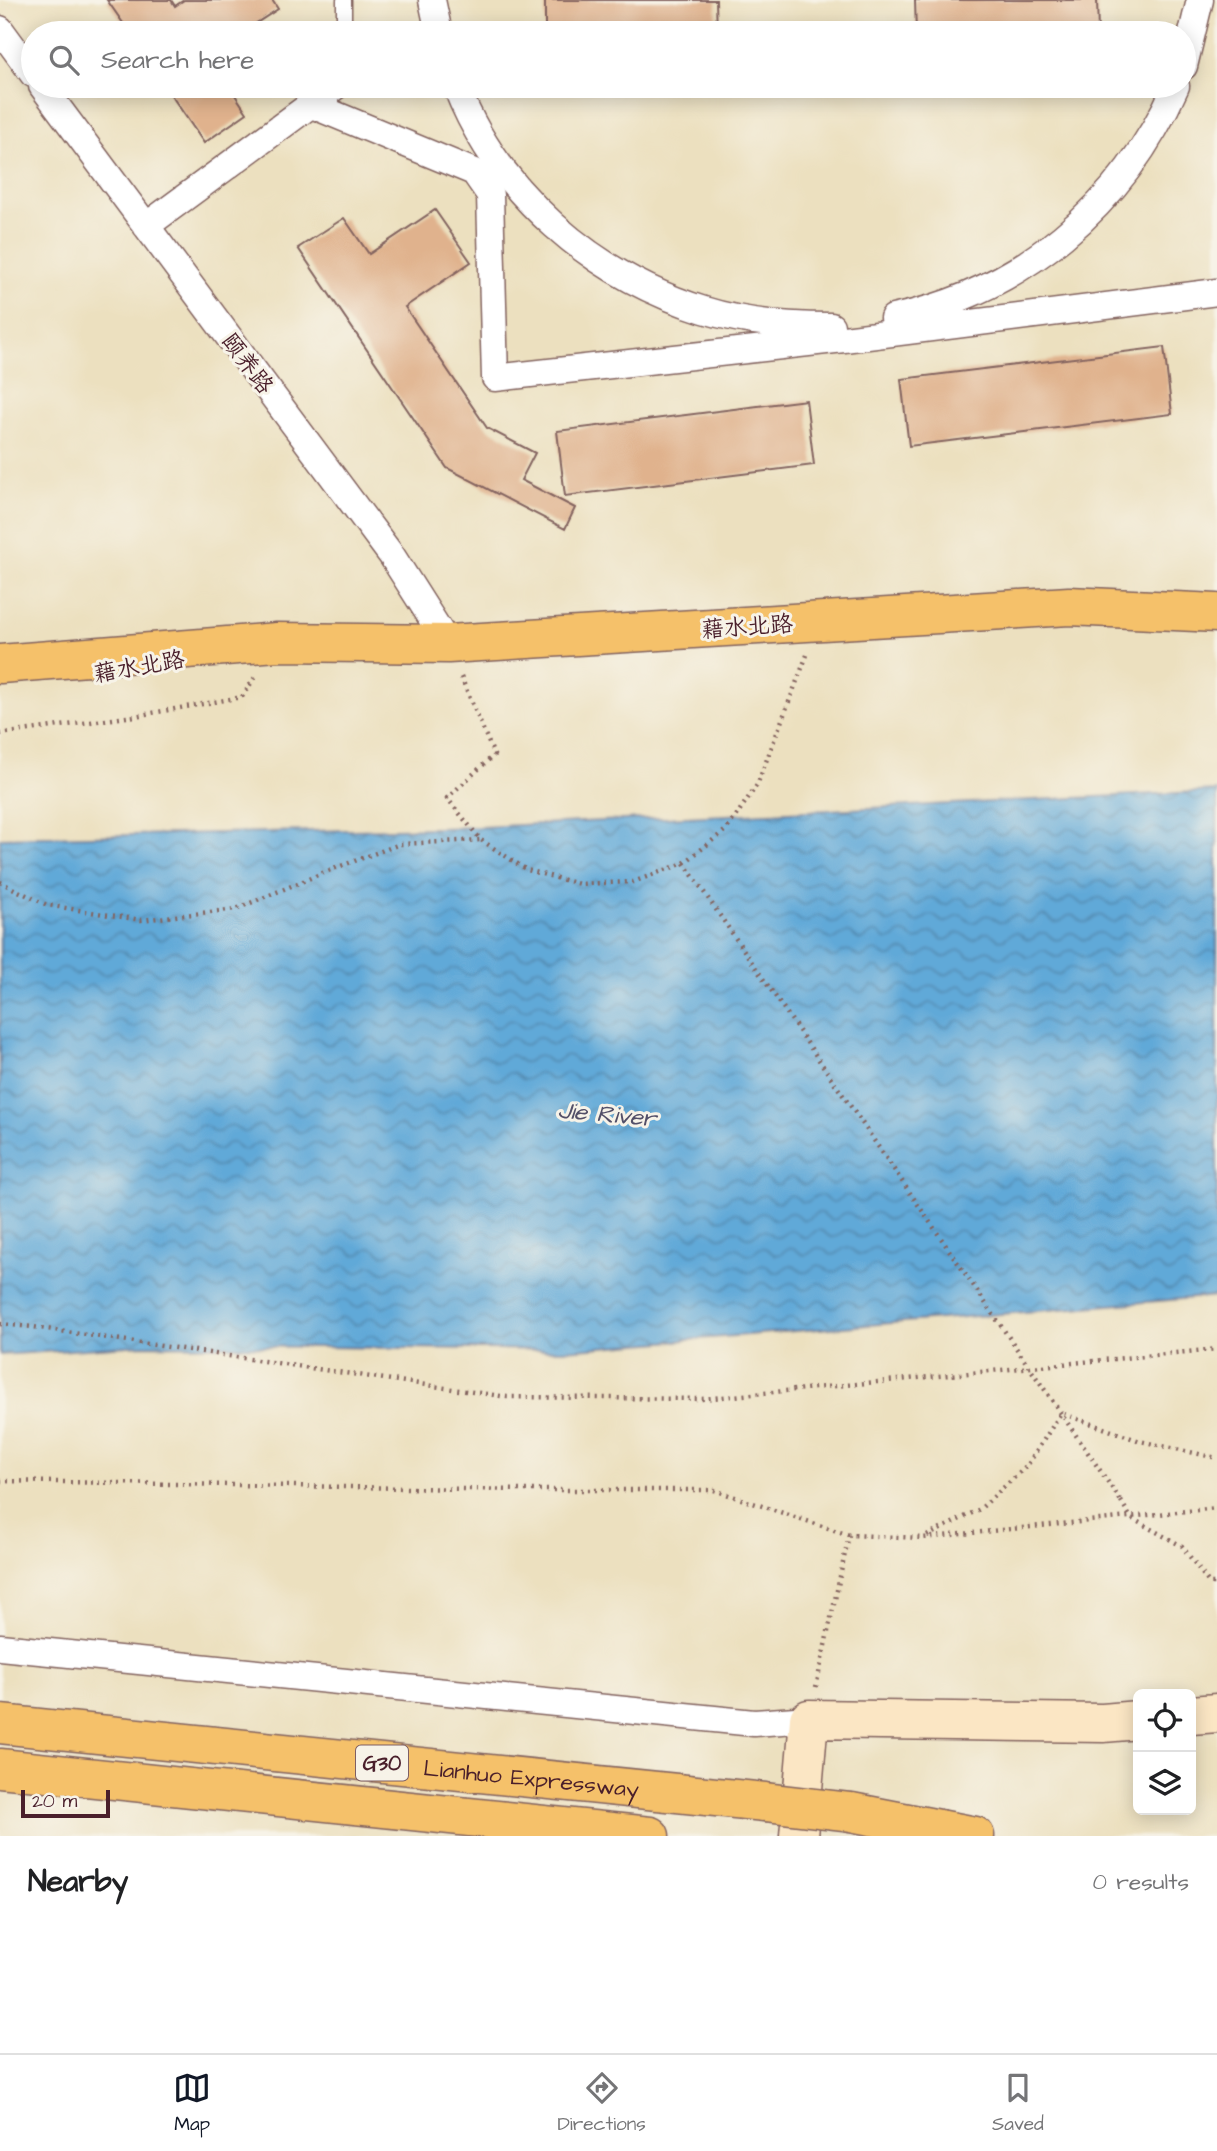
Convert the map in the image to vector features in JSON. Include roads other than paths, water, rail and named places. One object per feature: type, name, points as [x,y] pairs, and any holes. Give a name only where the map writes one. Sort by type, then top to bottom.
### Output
[{"type":"main road","name":"藉水北路","points":[[0,664],[277,642],[448,644],[1069,606],[1217,613]]},
{"type":"main road","name":"藉水北路","points":[[0,689],[277,642]]},
{"type":"main road","name":"Lianhuo Expressway","points":[[0,1724],[765,1802],[851,1812],[975,1836]]},
{"type":"main road","name":"Lianhuo Expressway","points":[[0,1768],[650,1836]]},
{"type":"street","points":[[432,0],[436,21]]},
{"type":"street","points":[[1196,21],[1199,0]]},
{"type":"street","points":[[0,29],[21,58]]},
{"type":"street","name":"颐养路","points":[[51,98],[392,556],[448,644]]},
{"type":"street","points":[[146,226],[321,98]]},
{"type":"street","points":[[462,98],[479,134],[502,169],[529,201],[559,230],[592,256],[666,297],[706,311],[789,326],[873,322],[914,314],[993,284],[1029,263],[1079,224],[1122,178],[1146,144],[1169,98]]},
{"type":"street","points":[[312,105],[474,172],[490,195],[495,378],[844,339],[1217,292]]},
{"type":"street","points":[[0,1647],[754,1723],[809,1718],[1103,1723],[1133,1720]]},
{"type":"street","points":[[1196,1715],[1217,1713]]},
{"type":"street","points":[[799,1836],[809,1718]]},
{"type":"lane","points":[[344,0],[344,21]]},
{"type":"water","name":"Jie River","points":[[1217,791],[1217,1296],[565,1350],[142,1345],[0,1355],[0,838],[481,827]]}]
